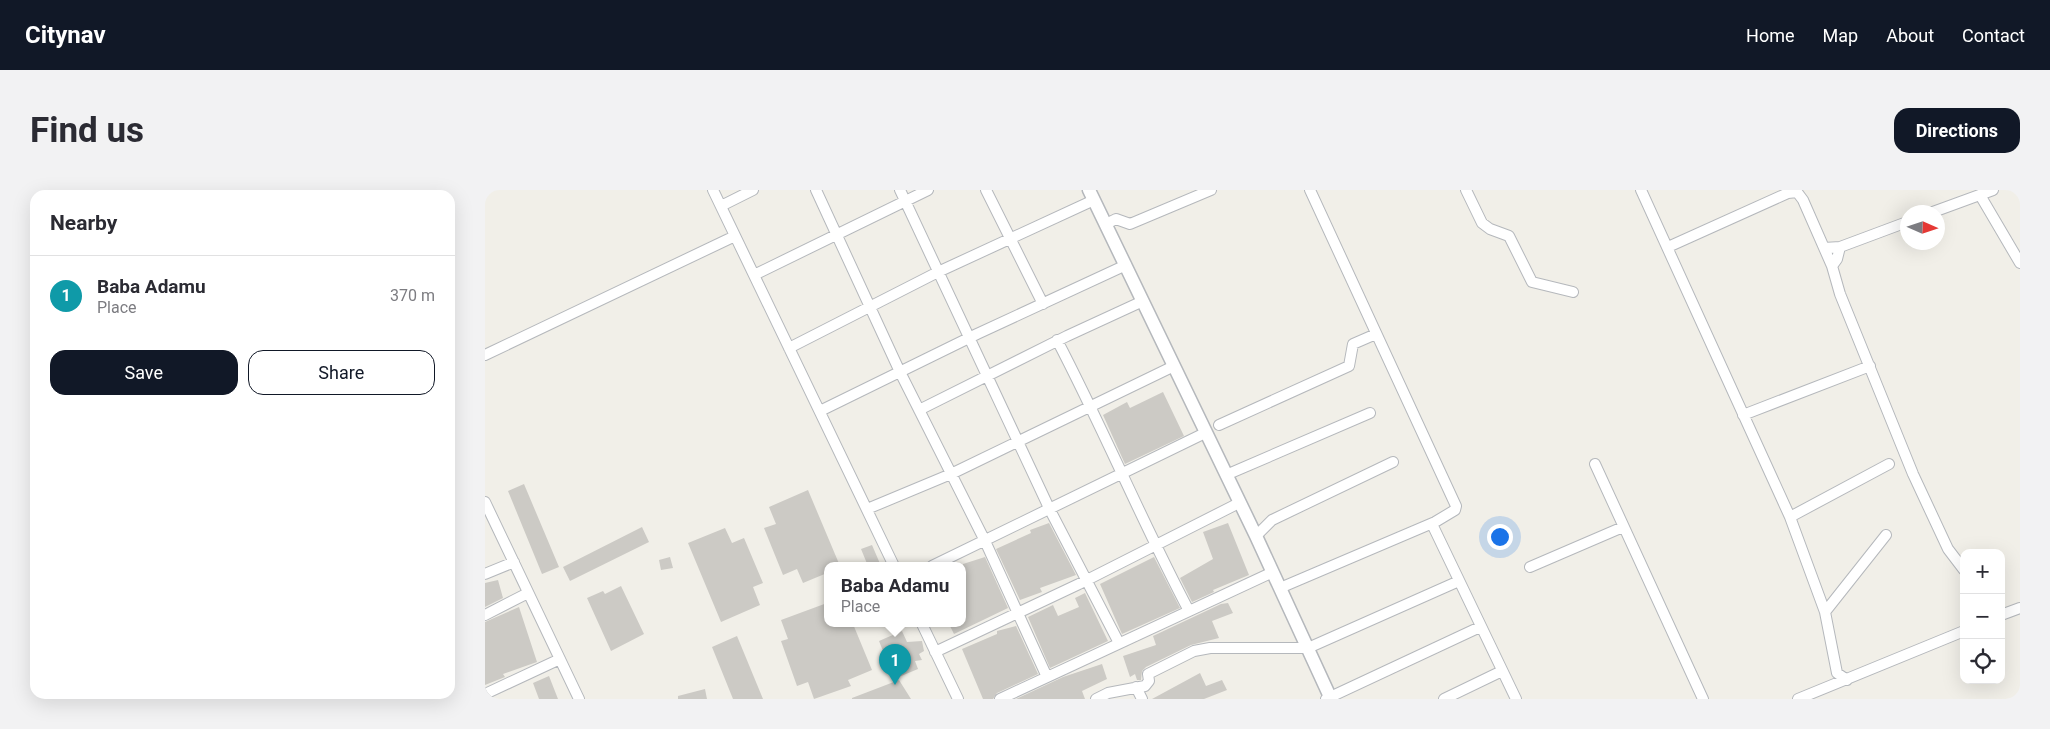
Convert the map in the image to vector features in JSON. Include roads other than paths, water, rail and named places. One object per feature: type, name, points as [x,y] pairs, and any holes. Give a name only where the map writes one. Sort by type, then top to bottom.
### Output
[{"type":"street","points":[[713,190],[892,562]]},
{"type":"street","points":[[721,206],[753,190]]},
{"type":"street","points":[[816,190],[900,372],[985,541],[1047,677]]},
{"type":"street","points":[[900,190],[971,337],[1018,442],[1119,643]]},
{"type":"street","points":[[754,275],[928,190]]},
{"type":"street","points":[[986,190],[1043,304]]},
{"type":"street","points":[[1105,224],[1116,219],[1130,224],[1211,190]]},
{"type":"street","points":[[1280,588],[1432,524],[1455,510],[1455,506],[1310,190]]},
{"type":"street","points":[[1466,190],[1482,223],[1490,229],[1509,236],[1532,282],[1573,292]]},
{"type":"street","points":[[1641,190],[1790,518],[1825,612],[1837,673],[1847,680]]},
{"type":"street","points":[[1945,208],[1993,190]]},
{"type":"street","points":[[1668,247],[1788,193],[1797,192],[1803,200],[1832,266],[1913,474],[1949,549],[1960,564]]},
{"type":"street","points":[[789,348],[938,272],[1011,239],[1092,195],[1273,572],[1329,698],[1480,627]]},
{"type":"street","points":[[1980,195],[2020,263]]},
{"type":"street","points":[[1824,248],[1840,247],[1900,225]]},
{"type":"street","points":[[485,355],[735,236]]},
{"type":"street","points":[[1832,266],[1837,259],[1840,247]]},
{"type":"street","points":[[820,412],[971,337],[1126,266]]},
{"type":"street","points":[[919,410],[1057,340],[1143,301]]},
{"type":"street","points":[[1219,425],[1349,366],[1353,344],[1376,334]]},
{"type":"street","points":[[1057,340],[1091,406],[1154,545],[1189,611]]},
{"type":"street","points":[[867,509],[951,474],[1174,366]]},
{"type":"street","points":[[1743,415],[1870,366]]},
{"type":"street","points":[[1226,475],[1370,413]]},
{"type":"street","points":[[940,562],[1051,510],[1205,433]]},
{"type":"street","points":[[1256,536],[1272,520],[1393,462]]},
{"type":"street","points":[[1595,464],[1703,699]]},
{"type":"street","points":[[1790,518],[1889,464]]},
{"type":"street","points":[[485,502],[579,699]]},
{"type":"street","points":[[935,652],[1018,614],[1239,503]]},
{"type":"street","points":[[1432,524],[1516,699]]},
{"type":"street","points":[[1530,566],[1623,527]]},
{"type":"street","points":[[1825,612],[1886,535]]},
{"type":"street","points":[[485,574],[514,562]]},
{"type":"street","points":[[1000,699],[1273,572]]},
{"type":"street","points":[[1096,699],[1108,693],[1145,686],[1149,681],[1148,674],[1194,650],[1210,648],[1308,648],[1459,581]]},
{"type":"street","points":[[485,615],[528,593]]},
{"type":"street","points":[[2005,613],[2020,609]]},
{"type":"street","points":[[923,627],[958,699]]},
{"type":"street","points":[[1798,699],[1960,633]]},
{"type":"street","points":[[485,694],[559,659]]},
{"type":"street","points":[[1444,699],[1502,671]]},
{"type":"street","points":[[1136,687],[1143,699]]},
{"type":"place","name":"Baba Adamu","points":[[895,685]]}]
